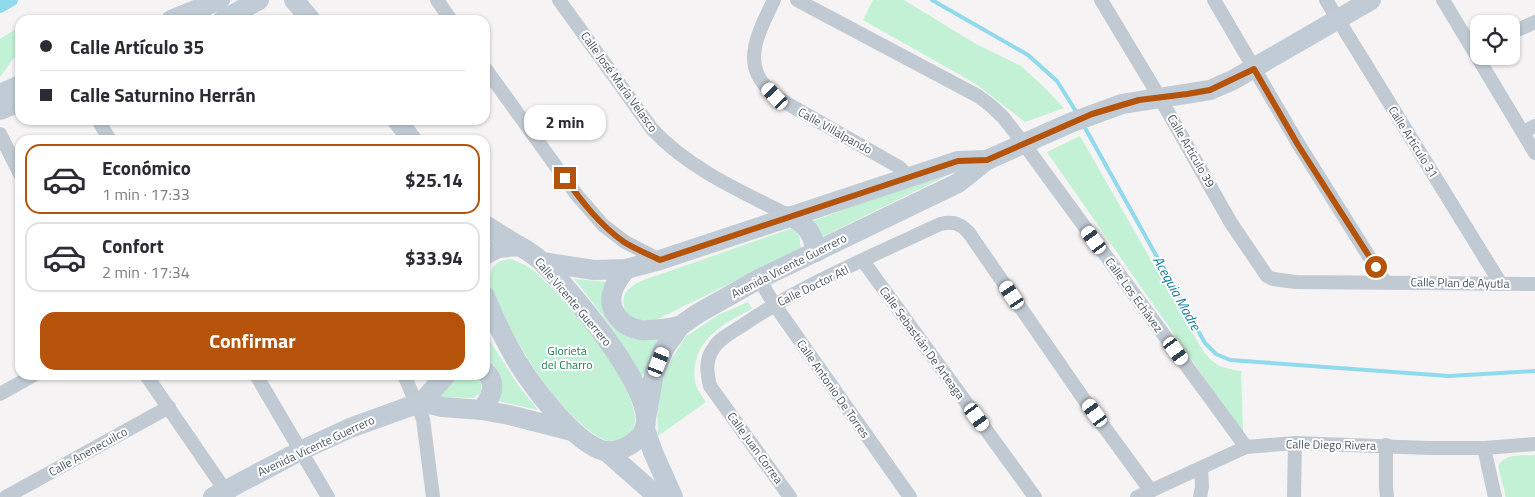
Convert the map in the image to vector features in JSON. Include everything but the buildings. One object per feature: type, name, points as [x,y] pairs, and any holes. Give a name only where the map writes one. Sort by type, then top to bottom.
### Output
[{"type":"street","points":[[183,15],[220,0]]},
{"type":"street","points":[[232,15],[259,0]]},
{"type":"street","points":[[294,0],[307,15]]},
{"type":"street","points":[[436,0],[447,15]]},
{"type":"street","name":"Calle José María Velasco","points":[[559,0],[652,129],[667,145],[688,161],[732,187],[790,216]]},
{"type":"street","name":"Calle Villalpando","points":[[774,0],[757,34],[753,50],[755,67],[767,88],[775,96],[788,104],[899,167],[908,176]]},
{"type":"street","name":"Calle Los Echávez","points":[[797,0],[978,96],[1003,117],[1246,447]]},
{"type":"street","name":"Calle Artículo 39","points":[[1101,0],[1232,223],[1262,270],[1273,279],[1296,282]]},
{"type":"street","points":[[1214,0],[1298,145],[1385,282]]},
{"type":"street","name":"Calle Artículo 31","points":[[1326,0],[1501,284]]},
{"type":"street","name":"Avenida Vicente Guerrero","points":[[645,423],[654,374],[664,349],[680,326],[697,314],[758,279],[958,183],[987,160],[1070,123],[1122,104],[1210,90],[1254,69],[1371,0]]},
{"type":"street","points":[[1444,0],[1470,40]]},
{"type":"street","points":[[1520,29],[1535,22]]},
{"type":"street","points":[[1487,65],[1529,129],[1535,153]]},
{"type":"street","points":[[490,75],[576,194],[603,225],[625,242],[660,260]]},
{"type":"street","points":[[0,94],[15,87]]},
{"type":"street","points":[[0,110],[15,104]]},
{"type":"street","points":[[0,134],[15,164]]},
{"type":"street","name":"Avenida Vicente Guerrero","points":[[542,262],[594,270],[626,269],[660,260],[908,176],[958,161],[987,160]]},
{"type":"street","points":[[790,216],[802,222],[809,231],[814,241],[816,252]]},
{"type":"street","name":"Calle Doctor Atl","points":[[720,400],[710,386],[708,362],[714,347],[721,340],[774,304],[940,224],[957,223],[969,233],[1083,398],[1151,491]]},
{"type":"street","name":"Calle Vicente Guerrero","points":[[490,228],[542,262],[610,342],[636,388],[652,452],[673,497]]},
{"type":"street","points":[[490,252],[498,248],[519,246]]},
{"type":"street","name":"Calle Sebastián De Arteaga","points":[[863,261],[1035,497]]},
{"type":"street","points":[[626,269],[612,292],[611,302],[616,316],[623,322],[640,330],[680,326]]},
{"type":"street","name":"Calle Antonio De Torres","points":[[758,279],[910,497]]},
{"type":"street","name":"Calle Plan de Ayutla","points":[[1296,282],[1535,284]]},
{"type":"street","points":[[490,307],[510,349],[523,370],[551,407],[574,431],[592,445],[606,451],[658,497]]},
{"type":"street","points":[[482,410],[490,400],[492,392],[492,382],[490,379]]},
{"type":"street","points":[[0,394],[25,380]]},
{"type":"street","points":[[150,380],[169,407],[222,495]]},
{"type":"street","points":[[259,380],[328,497]]},
{"type":"street","points":[[407,380],[419,403],[425,426],[433,497]]},
{"type":"street","points":[[419,403],[441,380]]},
{"type":"street","name":"Calle Juan Correa","points":[[720,400],[790,497]]},
{"type":"street","points":[[419,403],[482,410],[574,431]]},
{"type":"street","name":"Avenida Vicente Guerrero","points":[[222,495],[300,451],[350,428],[419,403]]},
{"type":"street","name":"Calle Anenecuilco","points":[[6,497],[169,407]]},
{"type":"street","points":[[606,451],[620,450],[639,438],[645,423]]},
{"type":"street","points":[[1294,497],[1295,443]]},
{"type":"street","name":"Calle Diego Rivera","points":[[1137,497],[1246,447],[1295,443],[1429,448],[1484,448],[1535,444]]},
{"type":"street","points":[[1386,445],[1387,497]]},
{"type":"street","points":[[1484,448],[1495,497]]},
{"type":"street","points":[[1200,497],[1202,487],[1201,468]]},
{"type":"green space","points":[[873,0],[904,0],[976,44],[1021,66],[1064,108],[1025,122],[976,84],[863,20]]},
{"type":"green space","points":[[15,29],[15,56],[0,77],[0,39]]},
{"type":"green space","points":[[1080,136],[1203,351],[1219,366],[1241,371],[1243,433],[1047,152]]},
{"type":"green space","points":[[947,172],[948,175],[820,238],[813,221]]},
{"type":"green space","points":[[793,228],[799,236],[801,248],[652,322],[629,318],[624,306],[624,296],[630,288],[641,281]]},
{"type":"green space","name":"Glorieta del Charro","points":[[511,259],[530,268],[548,284],[580,319],[611,361],[632,402],[635,419],[631,433],[626,440],[610,442],[589,430],[558,400],[532,365],[499,308],[491,286],[491,273],[496,264]]},
{"type":"green space","points":[[574,279],[609,282],[613,326],[625,335],[635,339],[660,336],[642,377],[610,326]]},
{"type":"green space","points":[[748,302],[752,309],[719,328],[703,345],[698,355],[695,368],[695,382],[706,402],[658,436],[657,404],[666,369],[685,337],[720,314]]},
{"type":"green space","points":[[490,341],[518,385],[538,410],[498,401],[501,382],[495,366],[490,362]]},
{"type":"green space","points":[[455,380],[480,381],[481,392],[473,398],[438,397]]},
{"type":"green space","points":[[1535,455],[1535,497],[1506,497],[1498,466],[1509,457]]},
{"type":"waterway","name":"Acequia Madre","points":[[0,7],[12,0]]},
{"type":"waterway","name":"Acequia Madre","points":[[932,0],[1028,55],[1057,81],[1077,113]]},
{"type":"waterway","name":"Acequia Madre","points":[[1084,126],[1205,343],[1216,354],[1230,360],[1449,376],[1535,371]]},
{"type":"route","points":[[565,178],[576,194],[603,225],[625,242],[660,260],[908,176],[958,161],[987,160],[1070,123],[1122,104],[1210,90],[1254,69],[1298,145],[1376,267]]}]
